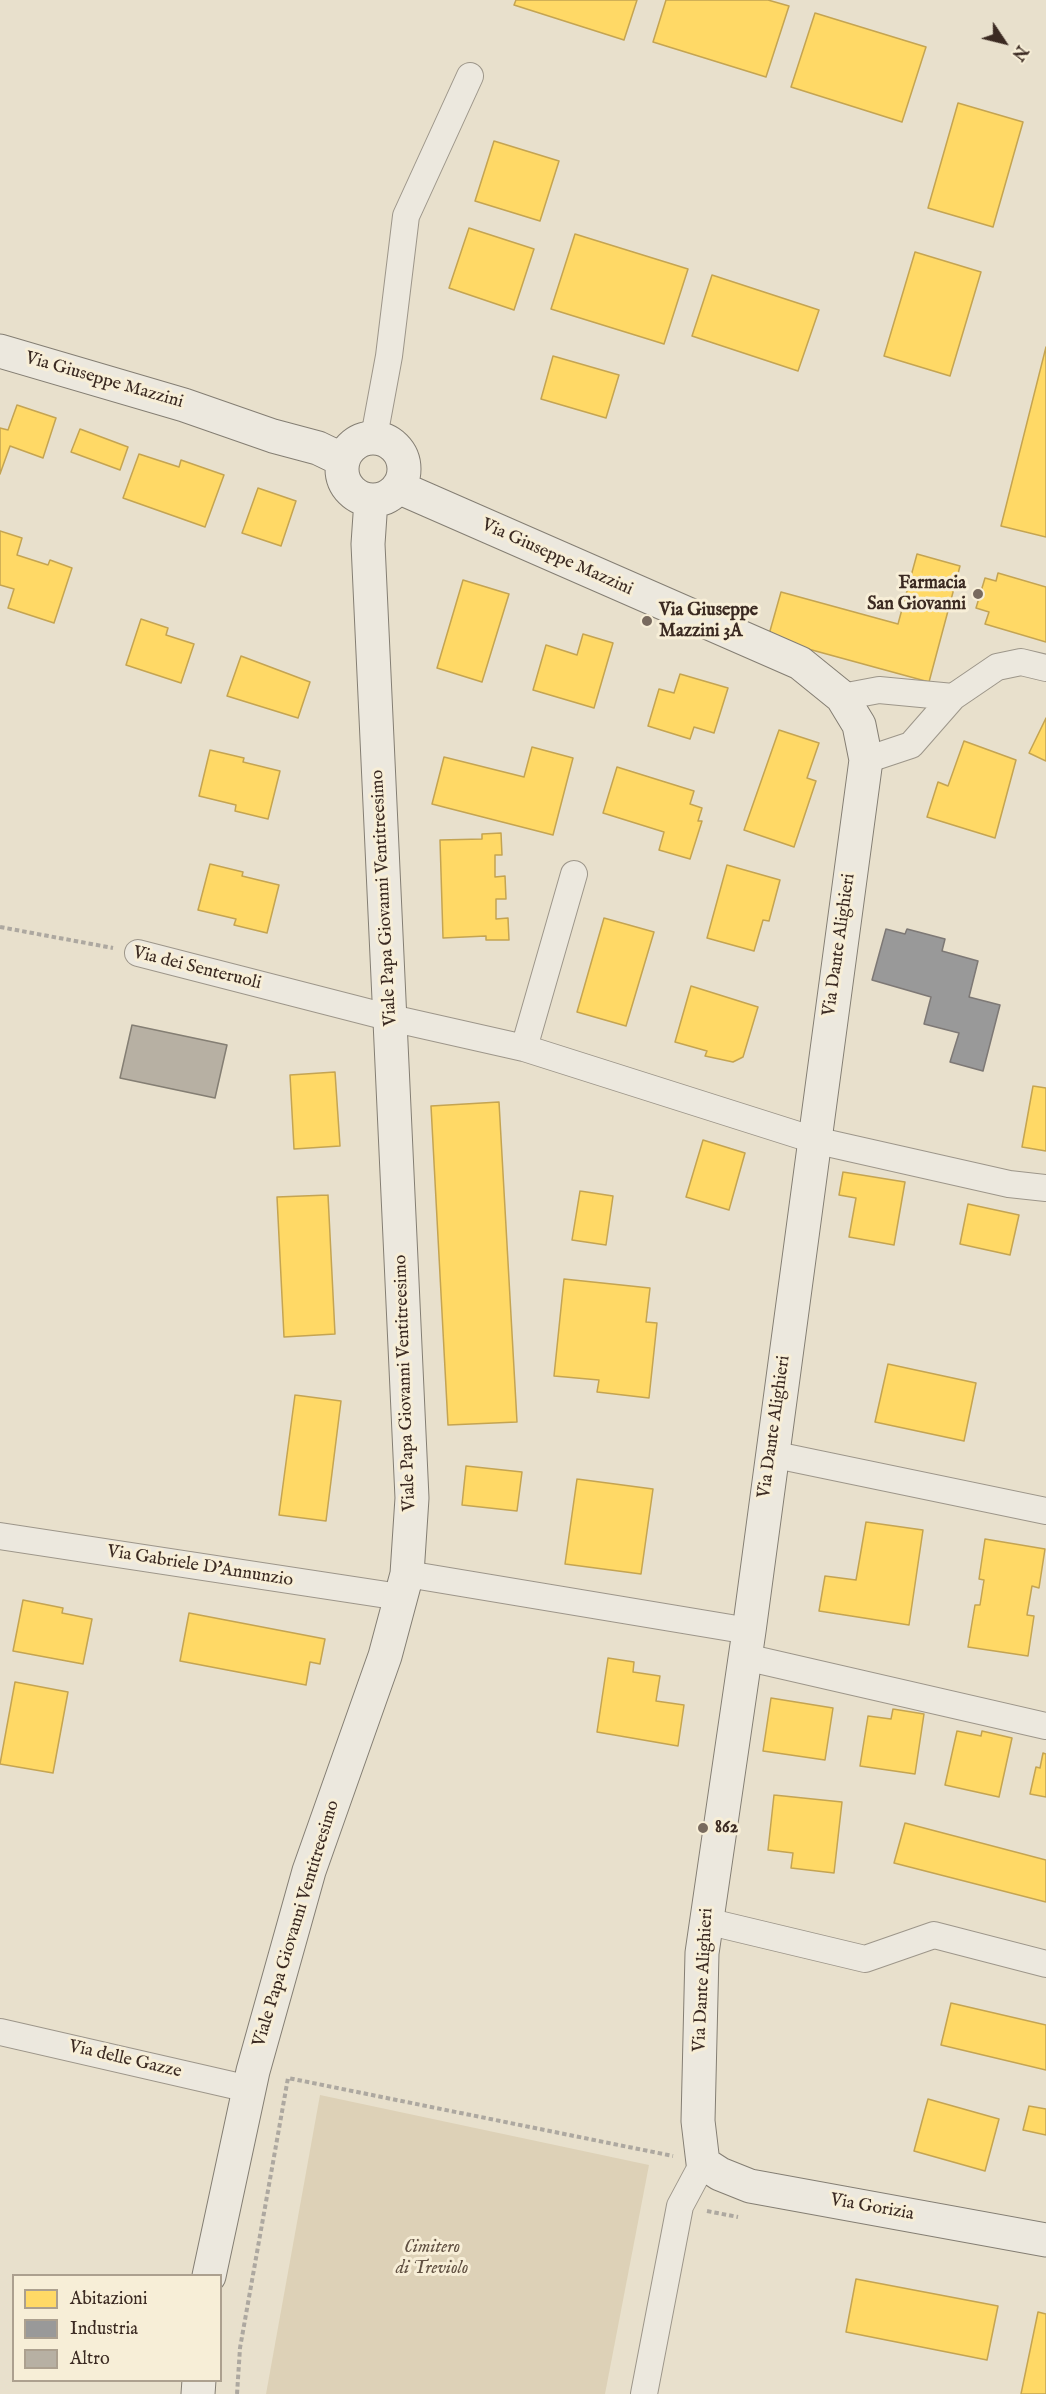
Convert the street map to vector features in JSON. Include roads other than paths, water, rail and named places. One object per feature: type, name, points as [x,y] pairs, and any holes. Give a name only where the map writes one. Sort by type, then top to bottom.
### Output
[{"type":"street","points":[[374,437],[389,356],[406,216],[470,76]]},
{"type":"street","name":"Via Giuseppe Mazzini","points":[[0,351],[184,405],[273,436],[318,448],[343,460],[342,472],[345,484],[353,493],[364,499],[385,494],[800,663],[842,697]]},
{"type":"street","points":[[343,460],[349,448],[360,440],[374,437],[387,440],[398,449],[404,461],[404,475],[385,494]]},
{"type":"street","name":"Viale Papa Giovanni Ventitreesimo","points":[[209,2274],[249,2089],[309,1871],[385,1656],[403,1585],[412,1498],[369,556],[385,494]]},
{"type":"street","points":[[866,760],[911,745],[953,698],[997,667],[1021,662],[1046,668]]},
{"type":"street","points":[[842,697],[879,690],[953,698]]},
{"type":"street","name":"Via Dante Alighieri","points":[[703,2163],[698,2121],[702,1953],[747,1644],[866,760],[859,725],[842,697]]},
{"type":"street","points":[[524,1048],[574,874]]},
{"type":"street","name":"Via dei Senteruoli","points":[[138,953],[391,1018],[524,1048],[814,1140],[1009,1184],[1046,1188]]},
{"type":"street","points":[[771,1455],[1046,1511]]},
{"type":"street","name":"Via Gabriele D'Annunzio","points":[[0,1536],[403,1585],[747,1644],[1046,1726]]},
{"type":"street","points":[[706,1921],[865,1959],[934,1935],[1046,1964]]},
{"type":"street","name":"Via delle Gazze","points":[[0,2032],[249,2089]]},
{"type":"street","points":[[644,2394],[680,2206],[703,2163]]},
{"type":"street","name":"Via Gorizia","points":[[703,2163],[720,2174],[750,2186],[1046,2240]]},
{"type":"place","name":"Farmacia San Giovanni","points":[[978,594]]},
{"type":"place","name":"Via Giuseppe Mazzini 3A","points":[[647,621]]},
{"type":"place","name":"862","points":[[703,1828]]},
{"type":"park label","name":"Cimitero di Treviolo","points":[[432,2258]]}]
